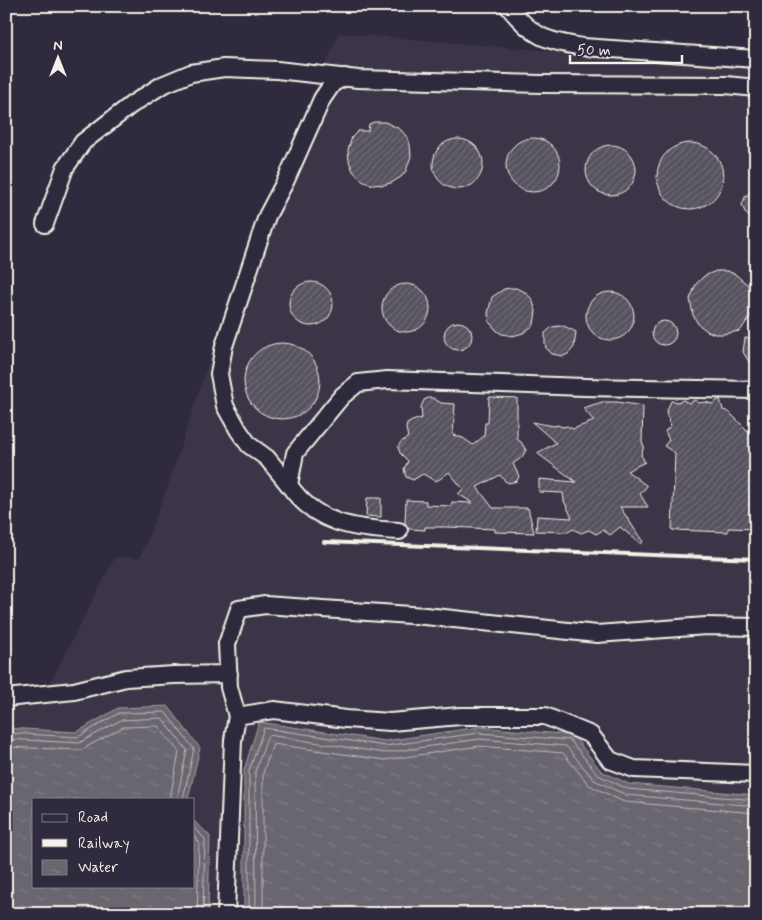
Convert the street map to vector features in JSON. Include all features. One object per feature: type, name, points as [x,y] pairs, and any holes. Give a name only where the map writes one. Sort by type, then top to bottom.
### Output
[{"type":"lane","points":[[508,6],[522,25],[539,36],[559,43],[583,47],[756,59]]},
{"type":"lane","points":[[45,224],[66,168],[84,142],[131,105],[162,85],[191,73],[224,68],[276,70],[345,77],[542,84],[726,85],[756,88]]},
{"type":"lane","points":[[345,77],[332,83],[322,99],[286,180],[267,216],[224,346],[219,374],[225,406],[239,431],[249,445],[267,458],[299,499],[316,512],[337,523],[371,530],[399,531]]},
{"type":"lane","points":[[289,485],[295,453],[342,396],[358,384],[387,380],[584,387],[756,390]]},
{"type":"lane","points":[[226,914],[233,740],[237,716],[230,687],[227,644],[239,609],[265,605],[425,616],[597,634],[706,626],[756,627]]},
{"type":"lane","points":[[6,698],[74,691],[126,678],[229,674]]},
{"type":"lane","points":[[237,716],[274,710],[346,719],[390,722],[460,716],[545,716],[591,735],[610,760],[634,769],[756,774]]},
{"type":"shaded area","points":[[339,33],[756,68],[756,914],[6,914],[6,691],[47,689],[115,557],[140,558],[168,485],[248,242]]},
{"type":"water","points":[[168,706],[200,748],[188,798],[32,798],[32,888],[195,888],[195,822],[210,836],[208,914],[6,914],[6,728],[77,732],[118,708]]},
{"type":"water","points":[[259,722],[385,741],[479,727],[573,735],[601,771],[629,784],[756,795],[756,914],[244,914],[244,770]]},
{"type":"building","points":[[385,122],[400,129],[407,137],[410,145],[411,156],[406,171],[401,177],[383,185],[370,184],[360,179],[353,171],[349,161],[348,150],[352,137],[358,131],[368,131],[369,124]]},
{"type":"building","points":[[528,138],[538,138],[548,142],[556,150],[560,165],[556,180],[548,188],[538,192],[528,192],[518,188],[510,180],[506,170],[506,160],[510,150],[518,142]]},
{"type":"building","points":[[453,139],[463,139],[476,146],[483,159],[483,169],[476,182],[463,189],[453,189],[444,185],[437,178],[433,169],[433,159],[437,150],[444,143]]},
{"type":"building","points":[[690,143],[702,146],[713,153],[720,164],[723,176],[720,188],[713,199],[702,206],[690,209],[678,206],[667,199],[660,188],[657,176],[660,164],[667,153],[678,146]]},
{"type":"building","points":[[606,145],[616,145],[629,152],[636,165],[636,175],[629,188],[616,195],[606,195],[597,191],[590,184],[586,175],[586,165],[590,156],[597,149]]},
{"type":"building","points":[[756,185],[756,225],[745,212],[742,205],[745,197]]},
{"type":"building","points":[[716,271],[727,271],[735,274],[749,286],[753,297],[751,315],[740,331],[715,334],[698,324],[693,315],[690,299],[696,284],[704,276]]},
{"type":"building","points":[[307,282],[315,282],[327,288],[333,304],[327,320],[315,326],[307,326],[295,320],[289,308],[289,300],[295,288]]},
{"type":"building","points":[[401,284],[411,284],[420,288],[426,294],[429,299],[429,317],[420,328],[411,332],[401,332],[392,328],[386,322],[382,313],[382,303],[386,294],[392,288]]},
{"type":"building","points":[[516,288],[525,292],[532,299],[536,311],[534,325],[523,333],[513,336],[497,331],[489,322],[488,313],[492,297],[504,289]]},
{"type":"building","points":[[610,292],[619,294],[627,299],[632,307],[634,316],[632,325],[627,333],[619,338],[610,340],[601,338],[593,333],[588,325],[586,316],[588,307],[593,299],[601,294]]},
{"type":"building","points":[[664,321],[672,325],[676,333],[672,341],[664,345],[656,341],[652,333],[656,325]]},
{"type":"building","points":[[458,322],[468,326],[472,336],[468,346],[458,350],[448,346],[444,336],[448,326]]},
{"type":"building","points":[[564,326],[576,332],[574,347],[568,354],[563,356],[552,354],[546,348],[545,343],[545,333],[552,327]]},
{"type":"building","points":[[756,337],[756,373],[743,352],[745,338]]},
{"type":"building","points":[[275,343],[289,343],[303,349],[314,360],[318,366],[320,381],[318,396],[309,408],[297,417],[275,419],[261,413],[250,402],[244,388],[244,374],[250,360],[261,349]]},
{"type":"building","points":[[489,397],[517,398],[517,439],[526,450],[522,457],[513,464],[519,476],[517,481],[509,483],[500,475],[477,487],[493,508],[528,508],[534,533],[495,532],[495,529],[447,527],[425,527],[425,530],[409,529],[405,523],[406,500],[426,501],[426,505],[451,506],[452,502],[473,503],[458,494],[463,489],[449,472],[435,481],[423,474],[413,480],[406,477],[404,469],[408,461],[400,453],[398,447],[408,437],[407,424],[422,418],[421,407],[424,400],[428,398],[433,398],[441,403],[455,404],[453,435],[463,438],[473,445],[484,436],[485,423],[488,423]]},
{"type":"building","points":[[720,399],[723,410],[729,412],[756,439],[756,529],[728,528],[728,532],[672,530],[675,453],[664,446],[669,440],[665,431],[671,426],[666,413],[671,401],[679,402],[683,400],[689,403],[695,400],[699,403],[706,402],[712,404]]},
{"type":"building","points":[[602,402],[643,406],[642,442],[644,446],[641,455],[645,462],[627,471],[647,486],[640,494],[648,507],[620,507],[643,542],[641,544],[620,527],[610,535],[603,530],[596,534],[589,530],[581,533],[573,529],[568,532],[536,531],[537,516],[572,518],[564,501],[563,493],[539,492],[539,479],[576,482],[537,453],[556,443],[532,422],[567,426],[573,429],[594,421],[583,408]]},
{"type":"building","points":[[367,498],[381,498],[381,517],[366,516]]},
{"type":"railway","points":[[324,542],[756,559]]}]
